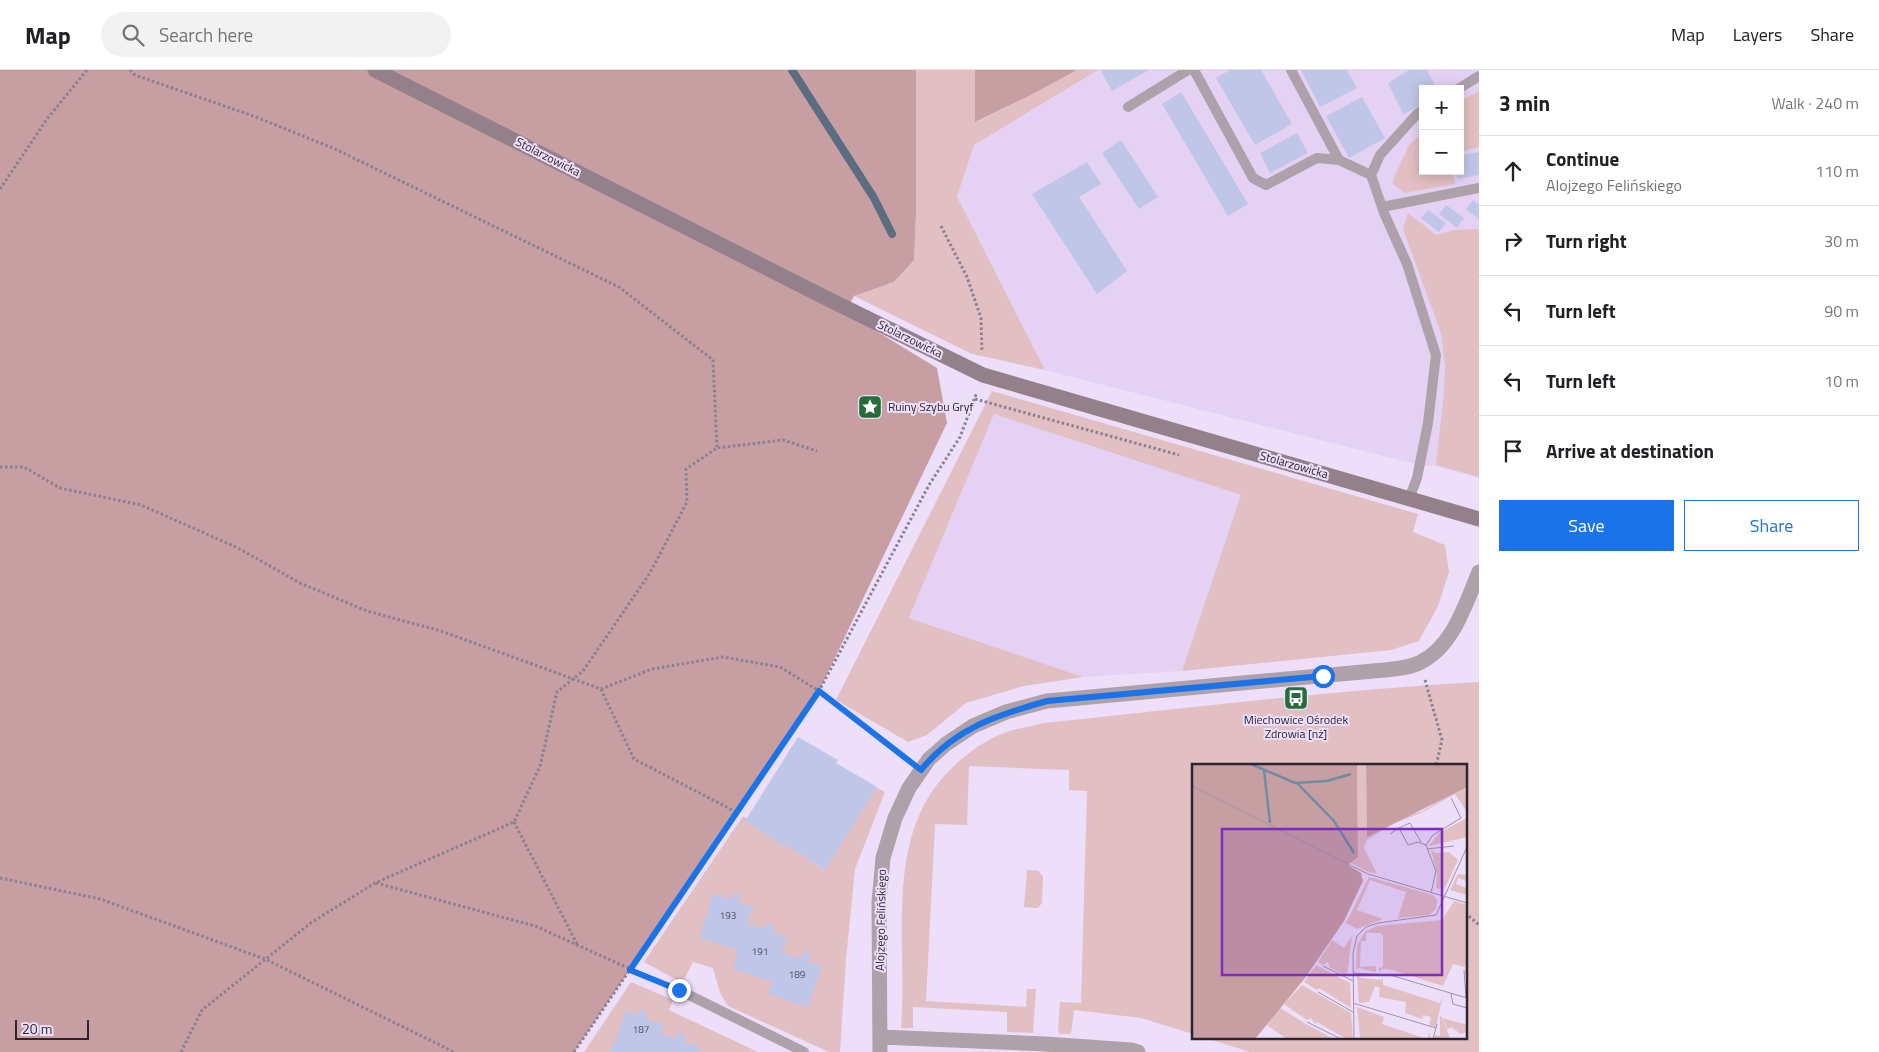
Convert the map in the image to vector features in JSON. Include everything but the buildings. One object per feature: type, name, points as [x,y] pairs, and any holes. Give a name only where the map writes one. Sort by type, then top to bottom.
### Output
[{"type":"street","name":"Stolarzowicka","points":[[376,70],[830,300],[983,375],[1479,519]]},
{"type":"street","name":"Alojzego Felińskiego","points":[[880,1045],[879,902],[883,858],[895,818],[909,788],[921,770],[946,744],[973,726],[1006,712],[1047,701],[1373,671],[1418,663],[1443,646],[1458,622],[1479,572]]},
{"type":"street","points":[[880,1045],[1045,1044],[1138,1052]]},
{"type":"lane","points":[[1128,107],[1188,70]]},
{"type":"lane","points":[[1194,70],[1253,178],[1266,185],[1317,158],[1339,160],[1371,175]]},
{"type":"lane","points":[[1290,70],[1339,160]]},
{"type":"lane","points":[[1464,85],[1479,76]]},
{"type":"lane","points":[[1409,499],[1417,478],[1428,423],[1436,355],[1407,264],[1382,208],[1371,175],[1380,155],[1419,113]]},
{"type":"lane","points":[[1382,208],[1479,188]]},
{"type":"lane","points":[[679,990],[804,1052]]},
{"type":"path","points":[[130,70],[135,75],[256,117],[335,149],[619,287],[713,360],[717,448]]},
{"type":"path","points":[[0,189],[47,119],[87,71]]},
{"type":"path","points":[[941,226],[967,277],[981,318],[983,375]]},
{"type":"path","points":[[574,1052],[819,691],[929,485],[960,437],[975,399]]},
{"type":"path","points":[[183,1051],[202,1010],[312,922],[375,883],[514,822],[540,766],[557,692],[583,670],[650,573],[687,502],[686,469],[717,448],[783,440],[817,451]]},
{"type":"path","points":[[0,468],[24,467],[60,488],[141,505],[238,548],[300,583],[367,611],[441,631],[601,689],[652,669],[723,657],[780,667],[819,691],[921,770]]},
{"type":"path","points":[[1418,663],[1442,740],[1436,764]]},
{"type":"path","points":[[601,689],[634,759],[736,812]]},
{"type":"path","points":[[514,822],[578,946]]},
{"type":"path","points":[[0,878],[100,898],[266,959],[454,1052]]},
{"type":"path","points":[[375,883],[534,926],[679,990]]},
{"type":"path","points":[[1466,914],[1479,926]]},
{"type":"shaded area","points":[[0,70],[916,70],[916,215],[914,260],[894,282],[854,296],[845,312],[937,368],[947,423],[819,691],[574,1052],[0,1052]]},
{"type":"shaded area","points":[[916,70],[975,70],[976,122],[1077,70],[1098,70],[974,145],[957,197],[1045,370],[972,354],[854,296],[894,282],[914,260],[916,215]]},
{"type":"shaded area","points":[[975,70],[1077,70],[975,122]]},
{"type":"shaded area","points":[[1098,70],[1479,70],[1479,478],[1435,466],[1419,465],[1045,370],[957,198],[974,145]]},
{"type":"shaded area","points":[[1479,91],[1479,147],[1464,150],[1464,130],[1464,99]]},
{"type":"shaded area","points":[[1419,136],[1419,175],[1454,175],[1455,184],[1405,193],[1393,184],[1394,177],[1409,145]]},
{"type":"shaded area","points":[[1408,213],[1436,235],[1454,230],[1479,229],[1479,477],[1436,465],[1444,394],[1445,364],[1441,333],[1403,229]]},
{"type":"shaded area","points":[[992,391],[1418,514],[1413,532],[1445,545],[1449,572],[1438,606],[1419,641],[1391,650],[1182,671],[1241,495],[994,414],[909,618],[1083,677],[1024,686],[966,703],[927,735],[908,742],[836,700]]},
{"type":"shaded area","points":[[994,414],[1241,495],[1182,671],[1083,677],[909,618]]},
{"type":"shaded area","points":[[1479,682],[1479,1052],[1250,1052],[1212,1040],[1466,1040],[1466,764],[1192,764],[1192,1034],[1141,1018],[1074,1010],[1071,1034],[1060,1034],[1058,1031],[1060,1002],[1081,1003],[1087,791],[1069,790],[1069,770],[969,766],[967,825],[935,824],[926,1001],[1026,1007],[1027,989],[1036,989],[1033,1033],[1007,1032],[1007,1012],[913,1007],[913,1028],[901,1028],[903,890],[907,856],[916,823],[931,794],[953,767],[971,751],[1007,732],[1044,723],[1425,685]]},
{"type":"shaded area","points":[[876,787],[885,792],[855,869],[846,959],[840,1052],[829,1052],[728,1006],[720,993],[713,968],[693,962],[682,983],[644,962],[743,816],[823,869]]},
{"type":"shaded area","points":[[1027,870],[1038,871],[1043,876],[1042,903],[1038,908],[1024,907]]},
{"type":"shaded area","points":[[631,982],[673,1000],[669,1010],[758,1052],[584,1052]]},
{"type":"waterway","points":[[792,70],[874,198],[892,234]]},
{"type":"place","name":"Ruiny Szybu Gryf","points":[[870,407]]},
{"type":"place","name":"Miechowice Ośrodek Zdrowia [nż]","points":[[1296,698]]},
{"type":"route","points":[[679,990],[630,970],[819,691],[921,770],[929,759],[946,744],[973,726],[1006,712],[1047,701],[1323,676]]}]
